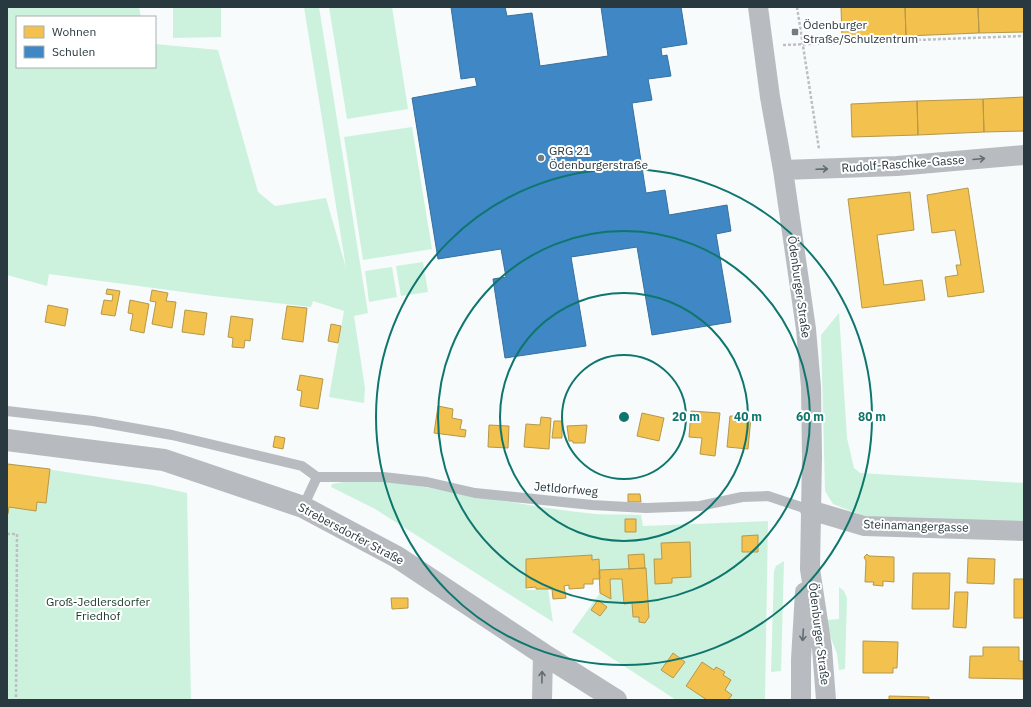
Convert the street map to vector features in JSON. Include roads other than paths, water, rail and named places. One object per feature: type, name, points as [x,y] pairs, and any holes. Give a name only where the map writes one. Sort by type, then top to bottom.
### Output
[{"type":"street","name":"Ödenburger Straße","points":[[758,7],[806,329],[811,387],[812,457],[810,569],[822,648],[826,700]]},
{"type":"street","name":"Rudolf-Raschke-Gasse","points":[[783,170],[897,166],[1024,155]]},
{"type":"street","name":"Strebersdorfer Straße","points":[[7,440],[164,460],[303,507],[397,557],[543,654],[616,700]]},
{"type":"street","name":"Steinamangergasse","points":[[810,510],[864,526],[1024,530]]},
{"type":"street","name":"Ödenburger Straße","points":[[801,700],[801,659],[805,600],[810,569]]},
{"type":"street","points":[[542,700],[543,654]]},
{"type":"lane","points":[[7,410],[93,421],[172,434],[302,466],[317,477],[303,507]]},
{"type":"lane","name":"Jetldorfweg","points":[[317,477],[383,477],[427,482],[475,493],[592,505],[646,508],[700,506],[742,497],[768,496],[810,510]]},
{"type":"place","name":"Ödenburger Straße/Schulzentrum","points":[[795,32]]},
{"type":"place","name":"GRG 21 Ödenburgerstraße","points":[[541,158]]},
{"type":"park label","name":"Groß-Jedlersdorfer Friedhof","points":[[98,609]]}]
